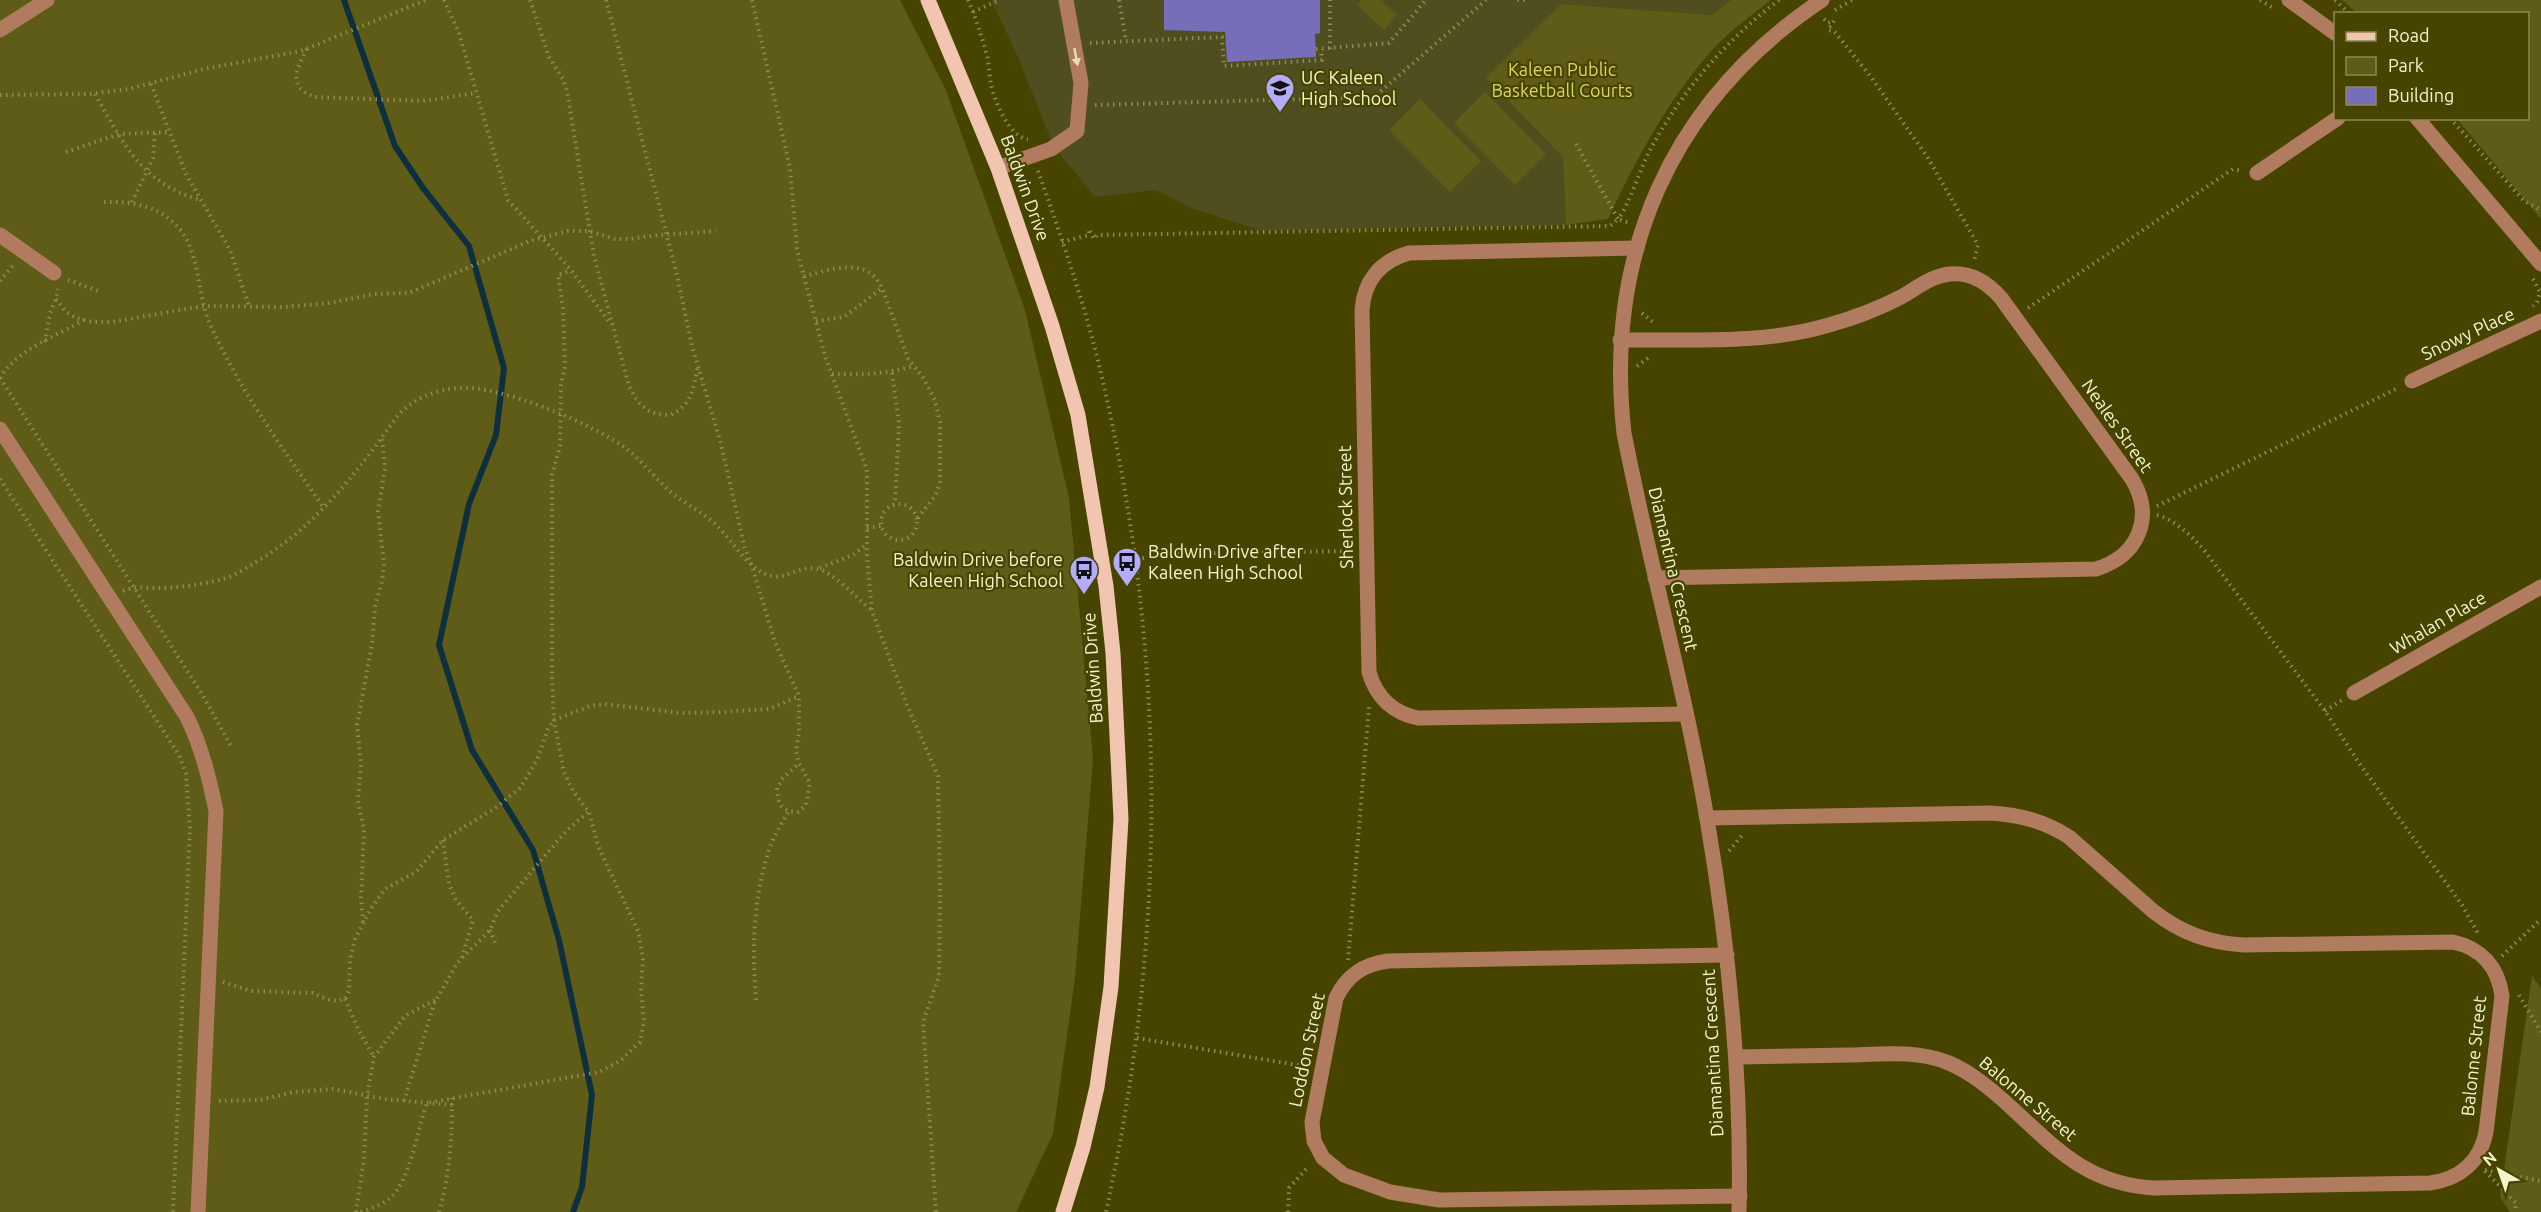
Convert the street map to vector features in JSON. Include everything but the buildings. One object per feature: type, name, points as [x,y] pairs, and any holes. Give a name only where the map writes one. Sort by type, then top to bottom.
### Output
[{"type":"main road","name":"Baldwin Drive","points":[[928,0],[998,168],[1052,326],[1078,415],[1105,570],[1113,653],[1121,819],[1111,987],[1097,1087],[1083,1148],[1063,1212]]},
{"type":"street","points":[[0,30],[47,0]]},
{"type":"street","points":[[998,168],[1051,149],[1077,131],[1081,83],[1066,0]]},
{"type":"street","points":[[2289,0],[2334,33]]},
{"type":"street","name":"Diamantina Crescent","points":[[1739,1212],[1736,1057],[1727,955],[1707,818],[1624,433],[1619,371],[1620,340],[1623,309],[1636,248],[1658,189],[1672,160],[1706,107],[1748,60],[1771,38],[1820,8]]},
{"type":"street","points":[[2257,173],[2335,120]]},
{"type":"street","points":[[2418,120],[2541,264]]},
{"type":"street","points":[[0,234],[54,273]]},
{"type":"street","name":"Sherlock Street","points":[[1380,696],[1372,680],[1369,662],[1362,310],[1365,290],[1382,266],[1399,255],[1418,252],[1636,248]]},
{"type":"street","points":[[1620,340],[1771,336],[1798,333],[1867,312],[1932,278],[1951,274],[1970,276]]},
{"type":"street","name":"Neales Street","points":[[1970,276],[1988,284],[2015,317],[2132,479],[2140,496],[2142,511]]},
{"type":"street","name":"Snowy Place","points":[[2412,381],[2541,321]]},
{"type":"street","points":[[0,429],[187,717],[201,746],[208,771],[216,810],[198,1212]]},
{"type":"street","points":[[1655,578],[2096,569],[2114,562],[2128,550],[2138,534],[2142,511]]},
{"type":"street","name":"Whalan Place","points":[[2354,693],[2541,587]]},
{"type":"street","points":[[1380,696],[1401,713],[1427,719],[1686,714]]},
{"type":"street","name":"Balonne Street","points":[[1707,818],[1991,813],[2024,816],[2055,828],[2069,837],[2166,921],[2204,939],[2244,945],[2443,941],[2472,948],[2493,968],[2502,996],[2486,1132],[2479,1165],[2456,1176],[2430,1183],[2137,1187],[2105,1179],[2076,1164],[1989,1088],[1962,1069],[1947,1062],[1899,1054],[1736,1057]]},
{"type":"street","name":"Loddon Street","points":[[1727,955],[1388,961],[1369,965],[1346,981],[1336,998],[1313,1113],[1312,1131],[1318,1149],[1336,1171],[1367,1185],[1414,1197],[1438,1200],[1740,1196]]},
{"type":"path","points":[[0,95],[95,94],[151,84],[204,69],[308,49],[426,0]]},
{"type":"path","points":[[444,0],[459,33],[508,200],[571,270],[613,326]]},
{"type":"path","points":[[530,0],[549,57],[567,91],[589,231],[629,386],[638,403],[651,413],[670,416],[688,403],[693,394],[698,366]]},
{"type":"path","points":[[606,0],[667,235],[698,366],[721,444],[745,549],[775,642],[799,696],[799,732],[796,752],[810,783],[810,793],[806,805],[798,812],[788,812],[781,806],[777,788],[783,778],[799,763]]},
{"type":"path","points":[[752,0],[790,168],[797,250],[832,374],[867,470],[867,544],[872,611],[907,705],[938,776],[939,976],[923,1022],[936,1212]]},
{"type":"path","points":[[973,12],[999,0]]},
{"type":"path","points":[[1119,0],[1126,41]]},
{"type":"path","points":[[1330,0],[1330,49]]},
{"type":"path","points":[[1074,44],[1222,37],[1224,66],[1322,60],[1319,49],[1389,43],[1426,0]]},
{"type":"path","points":[[1079,105],[1374,97],[1486,0]]},
{"type":"path","points":[[1517,0],[1525,0]]},
{"type":"path","points":[[1820,8],[1852,0]]},
{"type":"path","points":[[2335,0],[2348,12]]},
{"type":"path","points":[[1814,23],[1820,8]]},
{"type":"path","points":[[1820,8],[1828,23],[1834,21],[1828,30],[1834,31],[1910,132],[1963,218],[1978,245],[1970,276]]},
{"type":"path","points":[[308,49],[298,66],[296,78],[303,93],[315,97],[423,101],[476,93]]},
{"type":"path","points":[[151,84],[186,174],[230,250],[249,306]]},
{"type":"path","points":[[95,94],[140,166],[178,194],[201,200]]},
{"type":"path","points":[[2452,120],[2524,201],[2541,210]]},
{"type":"path","points":[[132,202],[153,158],[155,132]]},
{"type":"path","points":[[66,152],[118,134],[171,132]]},
{"type":"path","points":[[1576,144],[1618,219],[1643,227]]},
{"type":"path","points":[[2015,317],[2233,169],[2257,173]]},
{"type":"path","points":[[104,202],[132,202],[144,205],[182,231],[190,249],[203,306],[230,365],[257,412],[324,508]]},
{"type":"path","points":[[1062,242],[1089,235],[1089,229],[1094,239],[1097,235],[1610,226],[1618,219]]},
{"type":"path","points":[[56,299],[66,312],[84,320],[112,322],[203,306],[283,307],[329,303],[366,295],[409,293],[542,238],[568,231],[589,231],[615,239],[716,231]]},
{"type":"path","points":[[804,276],[846,267],[860,267],[879,281],[898,335],[935,401],[940,422],[940,483],[935,496],[917,519],[915,531],[899,541],[887,537],[881,526],[882,515],[895,504],[899,424],[892,373]]},
{"type":"path","points":[[427,1103],[599,1072],[620,1061],[640,1042],[644,1022],[641,990],[643,959],[638,931],[598,846],[589,812],[573,791],[564,772],[554,720],[552,475],[561,446],[561,385],[565,366],[565,337],[558,275],[571,270]]},
{"type":"path","points":[[54,273],[83,287],[99,291]]},
{"type":"path","points":[[45,342],[50,313],[58,290],[54,273]]},
{"type":"path","points":[[816,321],[844,317],[882,288]]},
{"type":"path","points":[[1634,370],[1654,354],[1654,323],[1643,316],[1640,308]]},
{"type":"path","points":[[84,320],[17,358],[6,368],[0,378],[202,694],[231,746]]},
{"type":"path","points":[[832,374],[892,373],[914,366]]},
{"type":"path","points":[[2142,511],[2153,508],[2412,381]]},
{"type":"path","points":[[109,598],[126,589],[182,586],[225,579],[286,543],[352,478],[407,406],[429,393],[460,387],[488,390],[550,409],[626,448],[656,479],[716,524],[752,566],[763,573],[776,576],[790,575],[806,568],[819,569],[854,555],[867,544]]},
{"type":"path","points":[[363,923],[361,897],[364,830],[358,801],[361,763],[357,725],[372,644],[375,606],[382,582],[384,564],[378,511],[385,469],[382,437]]},
{"type":"path","points":[[0,479],[179,755],[186,774],[190,829],[173,1212]]},
{"type":"path","points":[[895,504],[911,509],[917,519]]},
{"type":"path","points":[[2142,511],[2170,519],[2185,530],[2204,550],[2320,704],[2359,763],[2462,905],[2481,938]]},
{"type":"path","points":[[867,528],[881,526]]},
{"type":"path","points":[[1105,570],[1134,565],[1136,558],[1166,555],[1366,550]]},
{"type":"path","points":[[819,569],[872,611]]},
{"type":"path","points":[[208,976],[251,991],[313,993],[326,999],[337,1001],[345,999],[349,991],[350,960],[355,939],[385,889],[416,872],[443,840],[495,808],[520,788],[537,760],[548,729],[554,720],[571,712],[605,704],[680,712],[723,712],[769,709],[799,696]]},
{"type":"path","points":[[1353,975],[1348,962],[1366,714],[1370,701],[1380,696]]},
{"type":"path","points":[[461,958],[490,930],[498,911],[566,831],[589,812]]},
{"type":"path","points":[[756,1000],[753,969],[754,913],[769,851],[788,812]]},
{"type":"path","points":[[1730,859],[1729,850],[1747,830],[1746,818]]},
{"type":"path","points":[[404,1101],[437,999],[461,958],[473,921],[456,900],[449,884],[443,840]]},
{"type":"path","points":[[2494,951],[2500,958],[2541,919]]},
{"type":"path","points":[[490,930],[496,945]]},
{"type":"path","points":[[2514,986],[2541,1032]]},
{"type":"path","points":[[345,999],[374,1057]]},
{"type":"path","points":[[356,1212],[363,1159],[367,1096],[374,1057],[405,1016],[437,999]]},
{"type":"path","points":[[1137,1038],[1321,1070]]},
{"type":"path","points":[[203,1101],[260,1100],[294,1092],[333,1089],[404,1101],[452,1105]]},
{"type":"path","points":[[439,1212],[445,1193],[452,1098]]},
{"type":"path","points":[[361,1212],[388,1200],[395,1193],[412,1158],[427,1103]]},
{"type":"path","points":[[1288,1212],[1289,1188],[1310,1165],[1327,1162]]},
{"type":"path","points":[[2479,1165],[2541,1181]]},
{"type":"path","points":[[2479,1165],[2516,1203],[2515,1212]]},
{"type":"shaded area","name":"UC Kaleen High School","points":[[991,0],[1731,0],[1712,15],[1561,4],[1566,225],[1262,231],[1194,209],[1156,190],[1095,197],[1054,147],[1018,57]]},
{"type":"green space","points":[[0,0],[900,0],[945,88],[1025,310],[1069,498],[1093,759],[1075,978],[1053,1134],[1016,1212],[0,1212]]},
{"type":"green space","points":[[1362,0],[1380,0],[1397,15],[1384,30],[1357,5]]},
{"type":"green space","name":"Kaleen Public Basketball Courts","points":[[1731,0],[1771,0],[1721,41],[1697,67],[1668,108],[1642,152],[1608,219],[1566,225],[1563,157],[1486,78],[1561,4],[1712,15]]},
{"type":"green space","points":[[2342,0],[2541,0],[2541,219],[2458,120],[2529,120],[2529,12],[2356,12]]},
{"type":"green space","points":[[1485,92],[1546,154],[1515,185],[1454,123]]},
{"type":"green space","points":[[1420,99],[1481,161],[1450,192],[1389,130]]},
{"type":"green space","points":[[2532,976],[2541,988],[2541,1212],[2510,1212],[2500,1197]]},
{"type":"waterway","points":[[344,0],[395,146],[423,188],[469,246],[504,368],[496,435],[469,504],[439,645],[472,750],[533,850],[559,940],[592,1095],[582,1187],[573,1212]]},
{"type":"place","name":"UC Kaleen High School","points":[[1280,114]]},
{"type":"place","name":"Baldwin Drive after Kaleen High School","points":[[1127,588]]},
{"type":"place","name":"Baldwin Drive before Kaleen High School","points":[[1084,596]]}]
